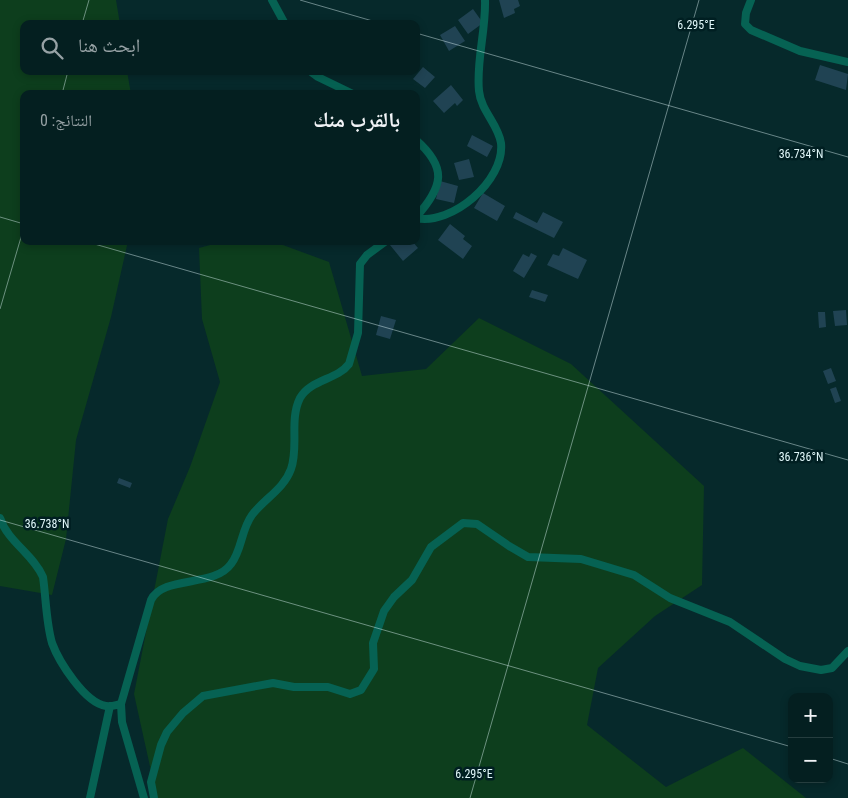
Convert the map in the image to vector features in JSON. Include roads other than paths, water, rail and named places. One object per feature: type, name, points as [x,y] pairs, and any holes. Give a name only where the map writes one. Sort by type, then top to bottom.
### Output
[{"type":"street","points":[[272,0],[283,20]]},
{"type":"street","points":[[420,218],[434,219],[468,202],[482,188],[498,160],[501,149],[499,136],[481,104],[479,91],[480,58],[485,26],[485,0]]},
{"type":"street","points":[[751,0],[744,19],[745,24],[751,30],[800,51],[848,62]]},
{"type":"street","points":[[315,75],[345,90]]},
{"type":"street","points":[[420,145],[437,164],[439,173],[435,192],[420,213]]},
{"type":"street","points":[[144,798],[122,722],[121,704],[152,597],[160,590],[204,579],[229,567],[235,558],[249,519],[287,478],[294,456],[295,414],[298,403],[310,387],[349,364],[358,333],[360,264],[381,245]]},
{"type":"street","points":[[0,518],[7,533],[34,561],[44,577],[53,645],[84,693],[98,704],[110,706],[121,704]]},
{"type":"street","points":[[154,798],[151,782],[167,732],[183,713],[203,696],[273,683],[294,687],[328,687],[350,694],[356,694],[361,690],[374,669],[373,642],[384,611],[394,597],[412,580],[431,547],[463,523],[477,524],[528,557],[581,559],[634,575],[670,598],[730,622],[785,659],[800,666],[821,670],[832,668],[848,651]]},
{"type":"street","points":[[90,798],[110,706]]}]
